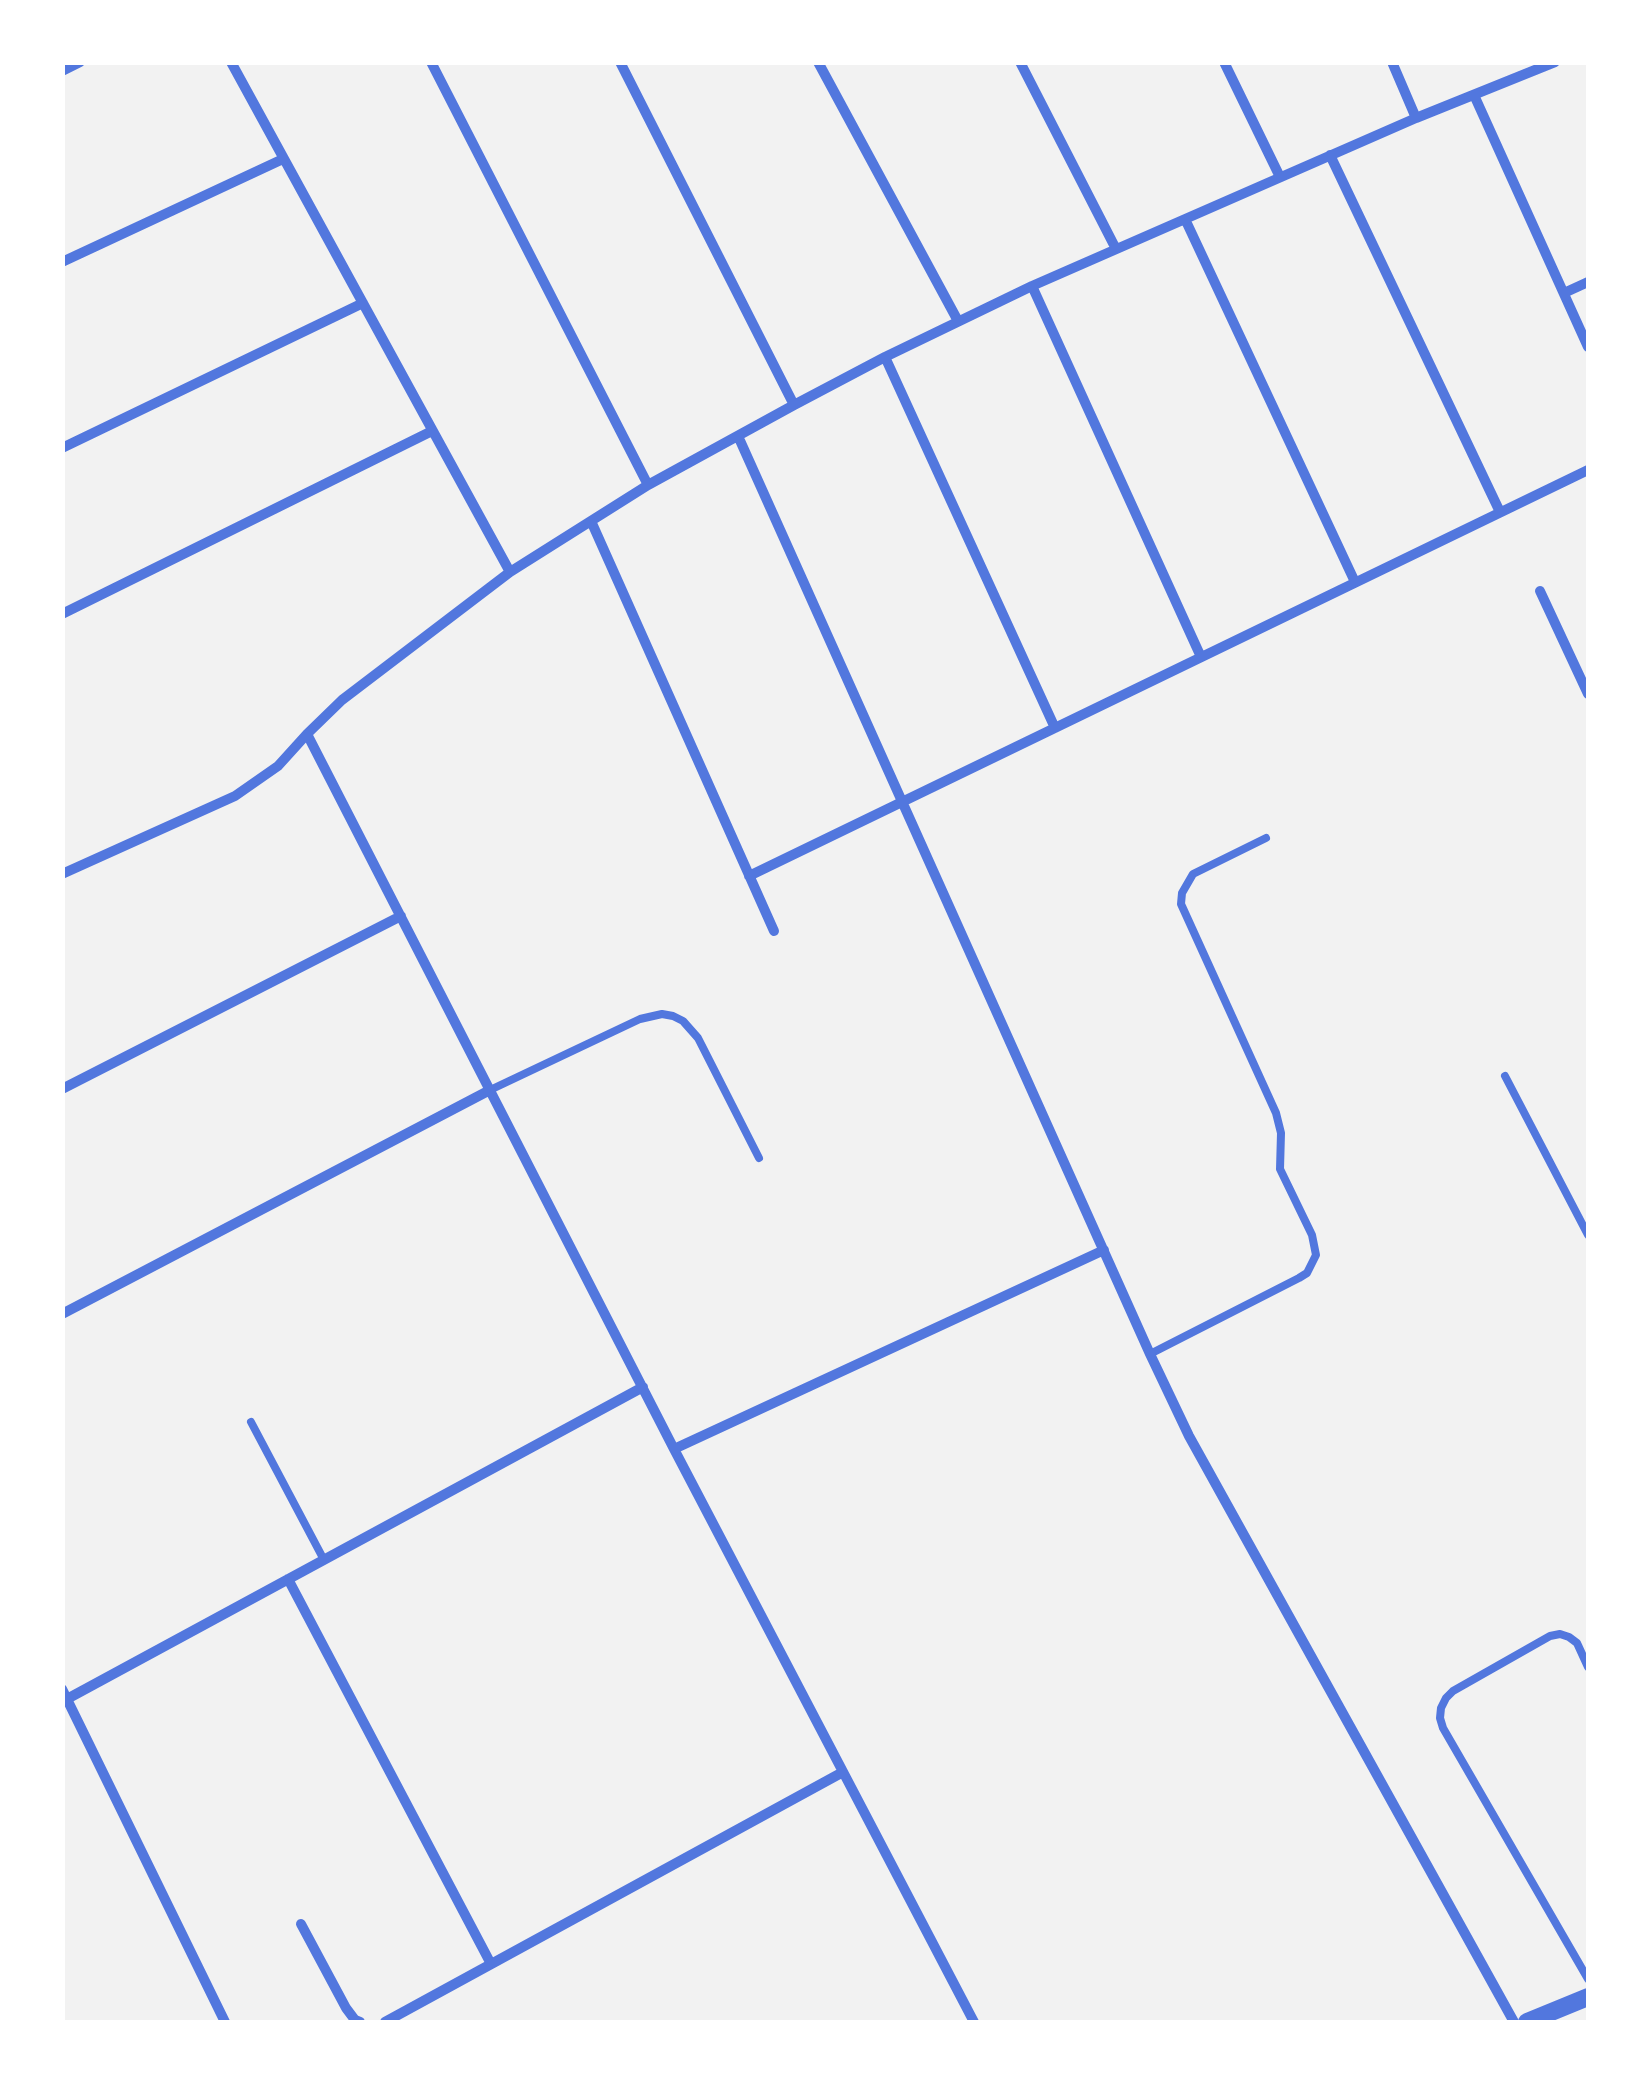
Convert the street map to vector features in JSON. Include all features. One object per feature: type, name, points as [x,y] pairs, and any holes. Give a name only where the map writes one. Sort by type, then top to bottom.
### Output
[{"type":"street","points":[[62,70],[80,62]]},
{"type":"street","points":[[231,62],[510,572]]},
{"type":"street","points":[[431,62],[648,485]]},
{"type":"street","points":[[620,62],[794,405]]},
{"type":"street","points":[[818,62],[958,322]]},
{"type":"street","points":[[1020,62],[1116,250]]},
{"type":"street","points":[[1224,62],[1280,177]]},
{"type":"street","points":[[1392,62],[1416,118]]},
{"type":"street","points":[[62,874],[235,796],[278,766],[342,700],[510,572],[648,485],[794,405],[1032,286],[1416,118],[1555,62]]},
{"type":"street","points":[[1474,94],[1588,346]]},
{"type":"street","points":[[1330,155],[1500,512]]},
{"type":"street","points":[[62,262],[283,158]]},
{"type":"street","points":[[1185,219],[1355,582]]},
{"type":"street","points":[[1564,293],[1588,282]]},
{"type":"street","points":[[1032,286],[1201,657]]},
{"type":"street","points":[[62,448],[362,304]]},
{"type":"street","points":[[886,357],[1055,728]]},
{"type":"street","points":[[62,614],[432,431]]},
{"type":"street","points":[[738,436],[1189,1436],[1514,2022]]},
{"type":"street","points":[[749,876],[1588,470]]},
{"type":"street","points":[[591,521],[774,931]]},
{"type":"street","points":[[1540,591],[1584,674],[1588,694]]},
{"type":"street","points":[[307,734],[974,2022]]},
{"type":"street","points":[[62,1089],[401,916]]},
{"type":"street","points":[[62,1314],[490,1090]]},
{"type":"street","points":[[674,1449],[1104,1250]]},
{"type":"street","points":[[226,2022],[65,1694],[324,1560],[643,1387]]},
{"type":"street","points":[[288,1579],[491,1964]]},
{"type":"street","points":[[386,2022],[843,1772]]},
{"type":"street","points":[[301,1924],[346,2008],[360,2022]]},
{"type":"street","points":[[1527,2022],[1588,1996]]},
{"type":"lane","points":[[1150,1354],[1308,1273],[1316,1255],[1312,1235],[1280,1169],[1281,1133],[1276,1113],[1182,904],[1182,893],[1193,874],[1266,838]]},
{"type":"lane","points":[[490,1090],[640,1020],[662,1014],[673,1016],[692,1028],[760,1158]]},
{"type":"lane","points":[[1505,1076],[1588,1234]]},
{"type":"lane","points":[[251,1422],[324,1560]]},
{"type":"lane","points":[[1588,1666],[1570,1637],[1550,1636],[1454,1691],[1446,1698],[1440,1718],[1442,1728],[1588,1979]]}]
